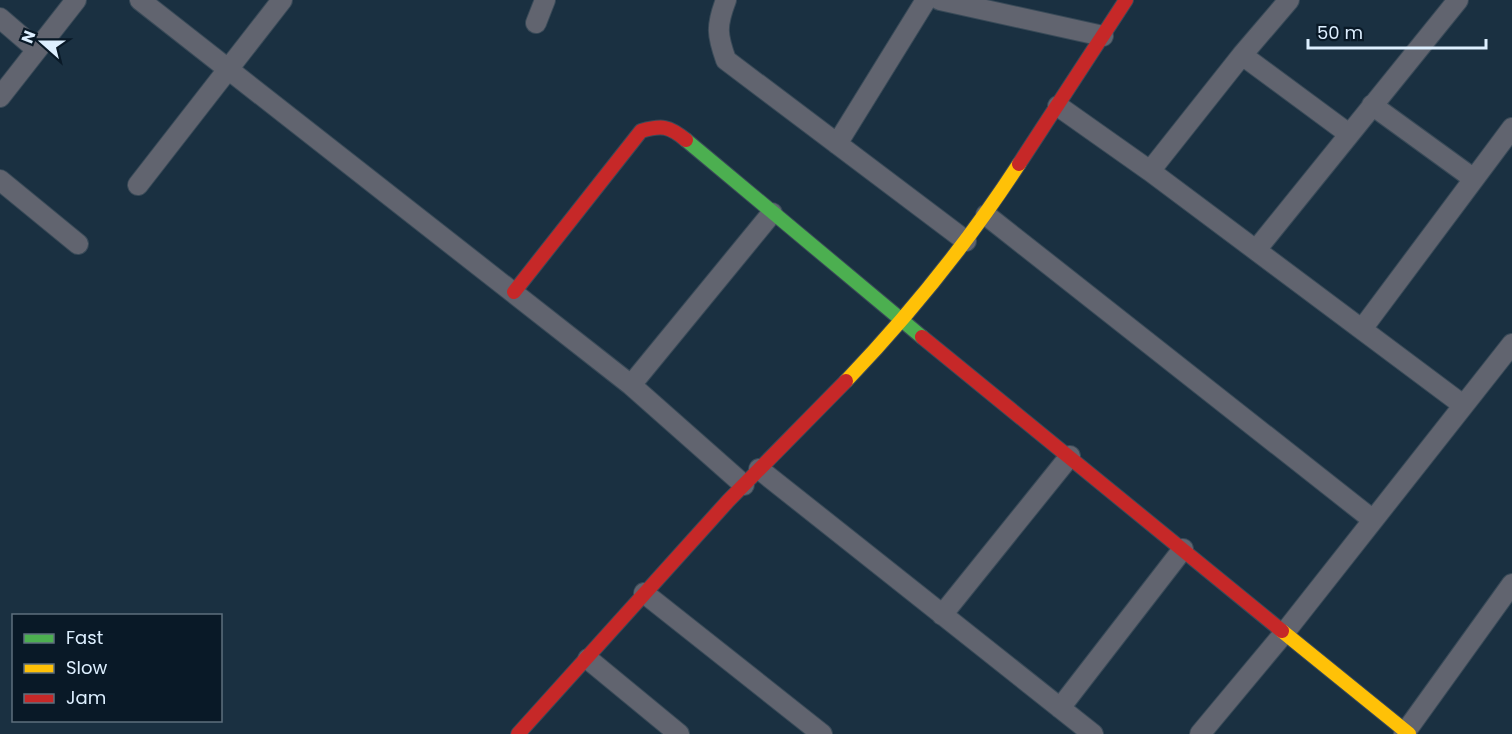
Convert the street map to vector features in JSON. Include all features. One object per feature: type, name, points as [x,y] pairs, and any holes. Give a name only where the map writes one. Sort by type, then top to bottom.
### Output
[{"type":"street","points":[[0,97],[76,0]]},
{"type":"street","points":[[140,0],[631,385],[744,485]]},
{"type":"street","points":[[138,185],[282,0]]},
{"type":"street","points":[[536,23],[545,0]]},
{"type":"street","points":[[726,0],[721,14],[718,37],[726,60],[966,241]]},
{"type":"street","points":[[837,144],[926,0]]},
{"type":"street","points":[[940,0],[1103,36]]},
{"type":"street","points":[[518,734],[744,485],[848,378],[966,241],[1058,106],[1126,0]]},
{"type":"street","points":[[1150,171],[1288,0]]},
{"type":"street","points":[[1256,250],[1458,0]]},
{"type":"street","points":[[0,18],[36,49]]},
{"type":"street","points":[[1242,55],[1349,134]]},
{"type":"street","points":[[1372,105],[1474,179]]},
{"type":"street","points":[[1058,106],[1150,171],[1464,405]]},
{"type":"street","points":[[514,292],[641,131],[657,126],[674,130],[899,318],[1406,733],[1512,584]]},
{"type":"street","points":[[1362,329],[1512,128]]},
{"type":"street","points":[[0,180],[78,244]]},
{"type":"street","points":[[631,385],[772,213]]},
{"type":"street","points":[[986,214],[1373,520]]},
{"type":"street","points":[[1200,734],[1285,632],[1512,344]]},
{"type":"street","points":[[942,615],[1070,456]]},
{"type":"street","points":[[759,469],[1093,734]]},
{"type":"street","points":[[1060,708],[1183,549]]},
{"type":"street","points":[[644,593],[822,734]]},
{"type":"street","points":[[588,659],[679,734]]},
{"type":"traffic: fast","points":[[686,140],[922,337]]},
{"type":"traffic: slow","points":[[846,381],[938,276],[980,221],[1019,164]]},
{"type":"traffic: slow","points":[[1282,631],[1409,734]]},
{"type":"traffic: jam","points":[[1019,164],[1126,0]]},
{"type":"traffic: jam","points":[[514,292],[641,131],[665,128],[686,140]]},
{"type":"traffic: jam","points":[[922,337],[1282,631]]},
{"type":"traffic: jam","points":[[518,734],[728,501],[846,381]]}]
